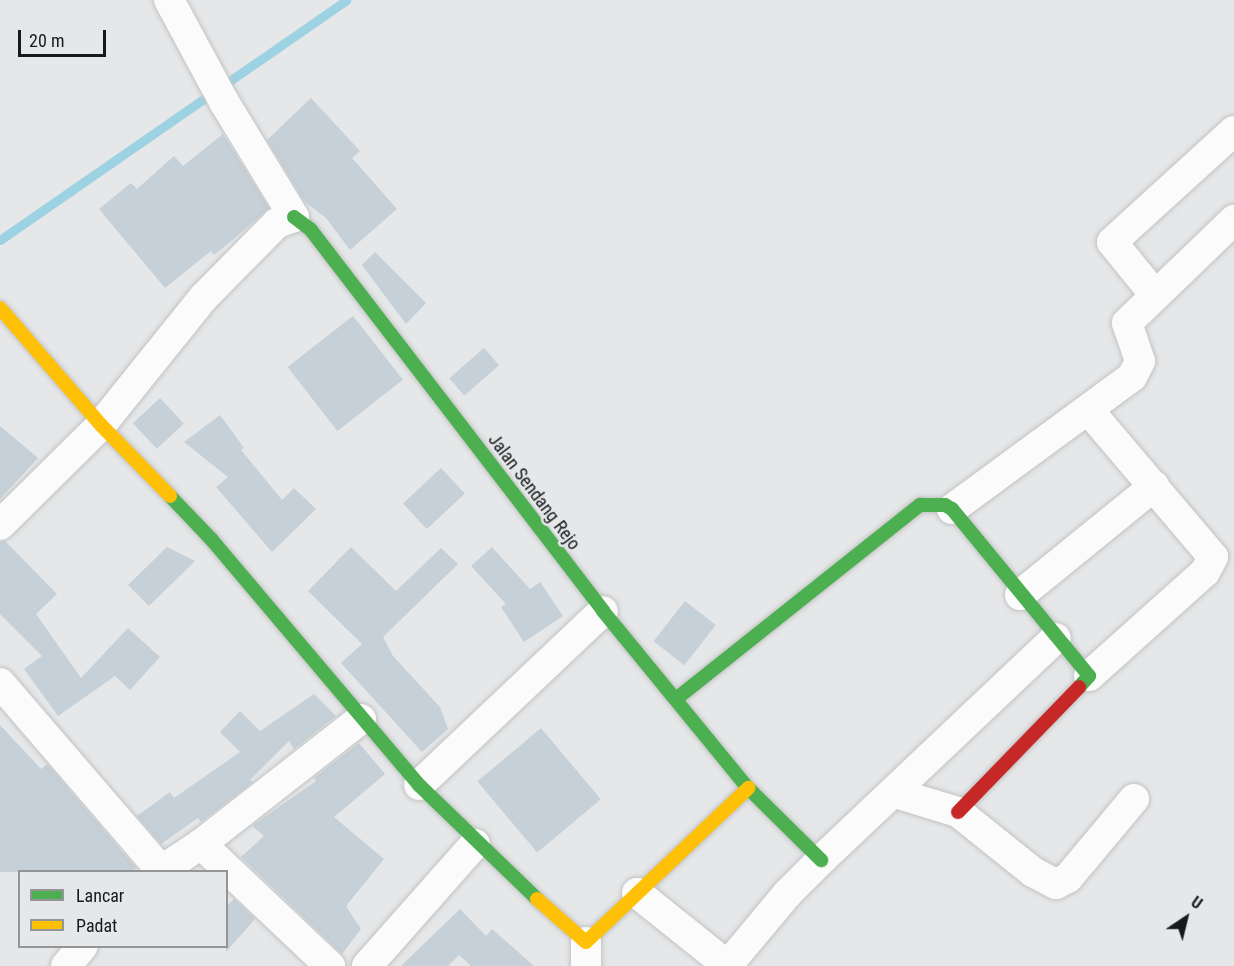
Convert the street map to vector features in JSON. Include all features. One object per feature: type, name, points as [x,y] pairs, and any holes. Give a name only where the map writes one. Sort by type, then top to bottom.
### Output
[{"type":"street","points":[[0,525],[101,425],[204,297],[277,223],[294,217],[224,102],[170,0]]},
{"type":"street","points":[[1155,295],[1112,242],[1234,131]]},
{"type":"street","name":"Jalan Sendang Rejo","points":[[294,217],[311,230],[603,611],[748,788],[821,860]]},
{"type":"street","points":[[952,509],[1089,411],[1139,369],[1140,361],[1127,322],[1234,220]]},
{"type":"street","points":[[0,308],[101,425],[212,540],[419,785],[586,954],[637,893],[748,788]]},
{"type":"street","points":[[958,812],[1089,676],[1213,561],[1212,552],[1089,411]]},
{"type":"street","points":[[1020,595],[1154,486]]},
{"type":"street","points":[[676,699],[896,521],[920,505],[936,503],[952,509],[1020,595],[1089,676]]},
{"type":"street","points":[[419,785],[603,611]]},
{"type":"street","points":[[637,893],[728,966],[787,894],[821,860],[895,793],[1056,638]]},
{"type":"street","points":[[0,683],[159,870]]},
{"type":"street","points":[[162,870],[201,844],[361,719]]},
{"type":"street","points":[[895,793],[958,812],[1033,872],[1059,884],[1134,799]]},
{"type":"street","points":[[201,844],[330,966]]},
{"type":"street","points":[[367,966],[475,844]]},
{"type":"street","points":[[66,966],[81,948]]},
{"type":"building","points":[[311,98],[360,151],[352,158],[397,209],[350,250],[326,218],[305,202],[267,140]]},
{"type":"building","points":[[223,134],[269,208],[214,255],[211,251],[165,288],[99,209],[131,183],[137,189],[174,156],[183,166]]},
{"type":"building","points":[[375,252],[426,303],[406,324],[362,265]]},
{"type":"building","points":[[353,316],[403,380],[337,431],[288,367]]},
{"type":"building","points":[[484,348],[499,365],[464,396],[449,378]]},
{"type":"building","points":[[160,398],[184,424],[157,449],[133,423]]},
{"type":"building","points":[[220,415],[244,448],[241,450],[282,500],[294,488],[316,509],[272,552],[216,487],[228,477],[184,442]]},
{"type":"building","points":[[0,426],[38,458],[0,499]]},
{"type":"building","points":[[441,468],[465,494],[427,529],[403,503]]},
{"type":"building","points":[[5,541],[57,594],[36,614],[81,678],[128,628],[160,657],[130,690],[115,676],[58,716],[24,669],[42,656],[0,614],[0,542]]},
{"type":"building","points":[[167,547],[195,561],[149,606],[128,585]]},
{"type":"building","points":[[351,547],[396,591],[441,548],[458,564],[383,637],[393,656],[440,707],[448,729],[422,752],[341,663],[362,644],[308,591]]},
{"type":"building","points":[[492,547],[530,589],[540,582],[563,616],[524,642],[501,607],[506,604],[471,566]]},
{"type":"building","points":[[685,601],[716,625],[684,665],[654,641]]},
{"type":"building","points":[[314,694],[336,716],[294,749],[289,741],[250,780],[253,782],[201,822],[198,818],[161,844],[137,816],[170,792],[174,798],[240,752],[220,732],[240,711],[260,731]]},
{"type":"building","points":[[0,725],[41,769],[47,764],[136,868],[134,870],[0,872]]},
{"type":"building","points":[[541,728],[601,799],[537,853],[477,781]]},
{"type":"building","points":[[359,743],[385,774],[334,817],[384,859],[346,906],[361,929],[342,954],[241,857],[264,836],[252,826],[316,781],[314,778]]},
{"type":"building","points":[[234,899],[255,919],[226,952],[228,948],[228,905]]},
{"type":"building","points":[[460,909],[486,936],[492,929],[534,966],[471,966],[459,955],[448,966],[401,966]]},
{"type":"waterway","points":[[0,240],[346,0]]},
{"type":"traffic: fast","points":[[294,217],[311,230],[603,611],[748,788],[821,860]]},
{"type":"traffic: fast","points":[[170,496],[212,540],[419,785],[537,899]]},
{"type":"traffic: fast","points":[[676,699],[920,505],[945,505],[952,509],[1089,676],[1079,687]]},
{"type":"traffic: slow","points":[[0,308],[101,425],[170,496]]},
{"type":"traffic: slow","points":[[537,899],[586,942],[748,788]]},
{"type":"traffic: jam","points":[[958,812],[1079,687]]}]
